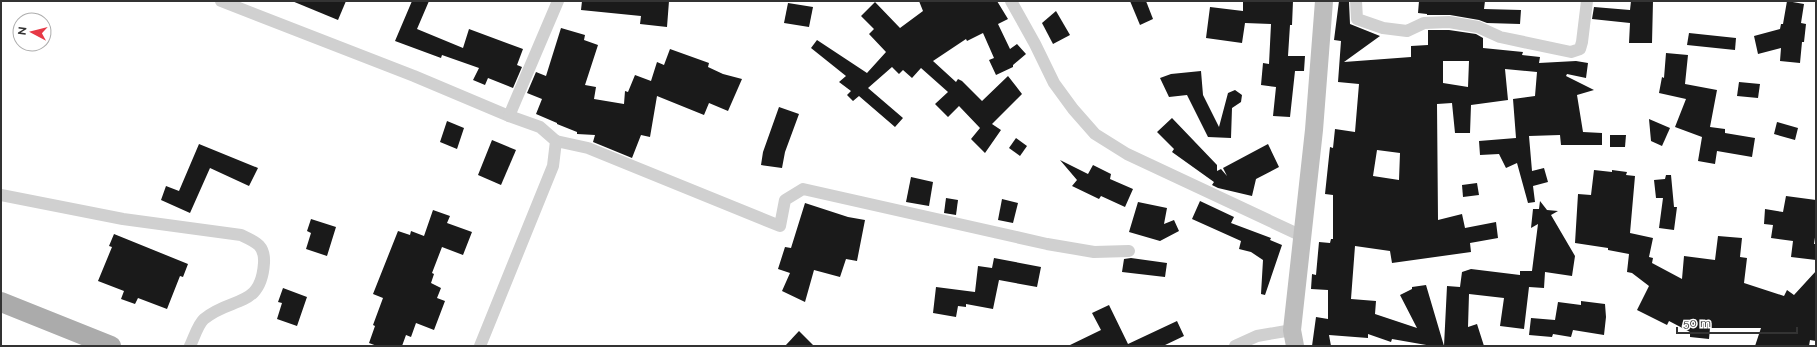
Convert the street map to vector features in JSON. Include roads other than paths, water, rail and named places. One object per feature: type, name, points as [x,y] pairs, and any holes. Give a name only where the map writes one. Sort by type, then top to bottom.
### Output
[{"type":"main road","points":[[1,302],[111,346]]},
{"type":"street","points":[[221,1],[540,127],[556,142],[588,148],[780,226],[785,200],[803,189],[1047,244],[1094,252],[1129,252]]},
{"type":"street","points":[[509,116],[558,1]]},
{"type":"street","points":[[1011,1],[1035,44],[1054,83],[1073,110],[1095,134],[1127,154],[1302,236]]},
{"type":"street","points":[[1235,346],[1257,336],[1293,338],[1302,236],[1314,130],[1324,1]]},
{"type":"street","points":[[1356,1],[1357,18],[1383,28],[1407,31],[1424,24],[1450,22],[1478,27],[1500,37],[1571,52],[1580,49],[1587,1]]},
{"type":"street","points":[[480,346],[553,166],[556,142]]},
{"type":"street","points":[[1,195],[123,219],[242,235],[258,243],[264,255],[263,275],[256,291],[242,301],[224,306],[203,320],[190,346]]}]
